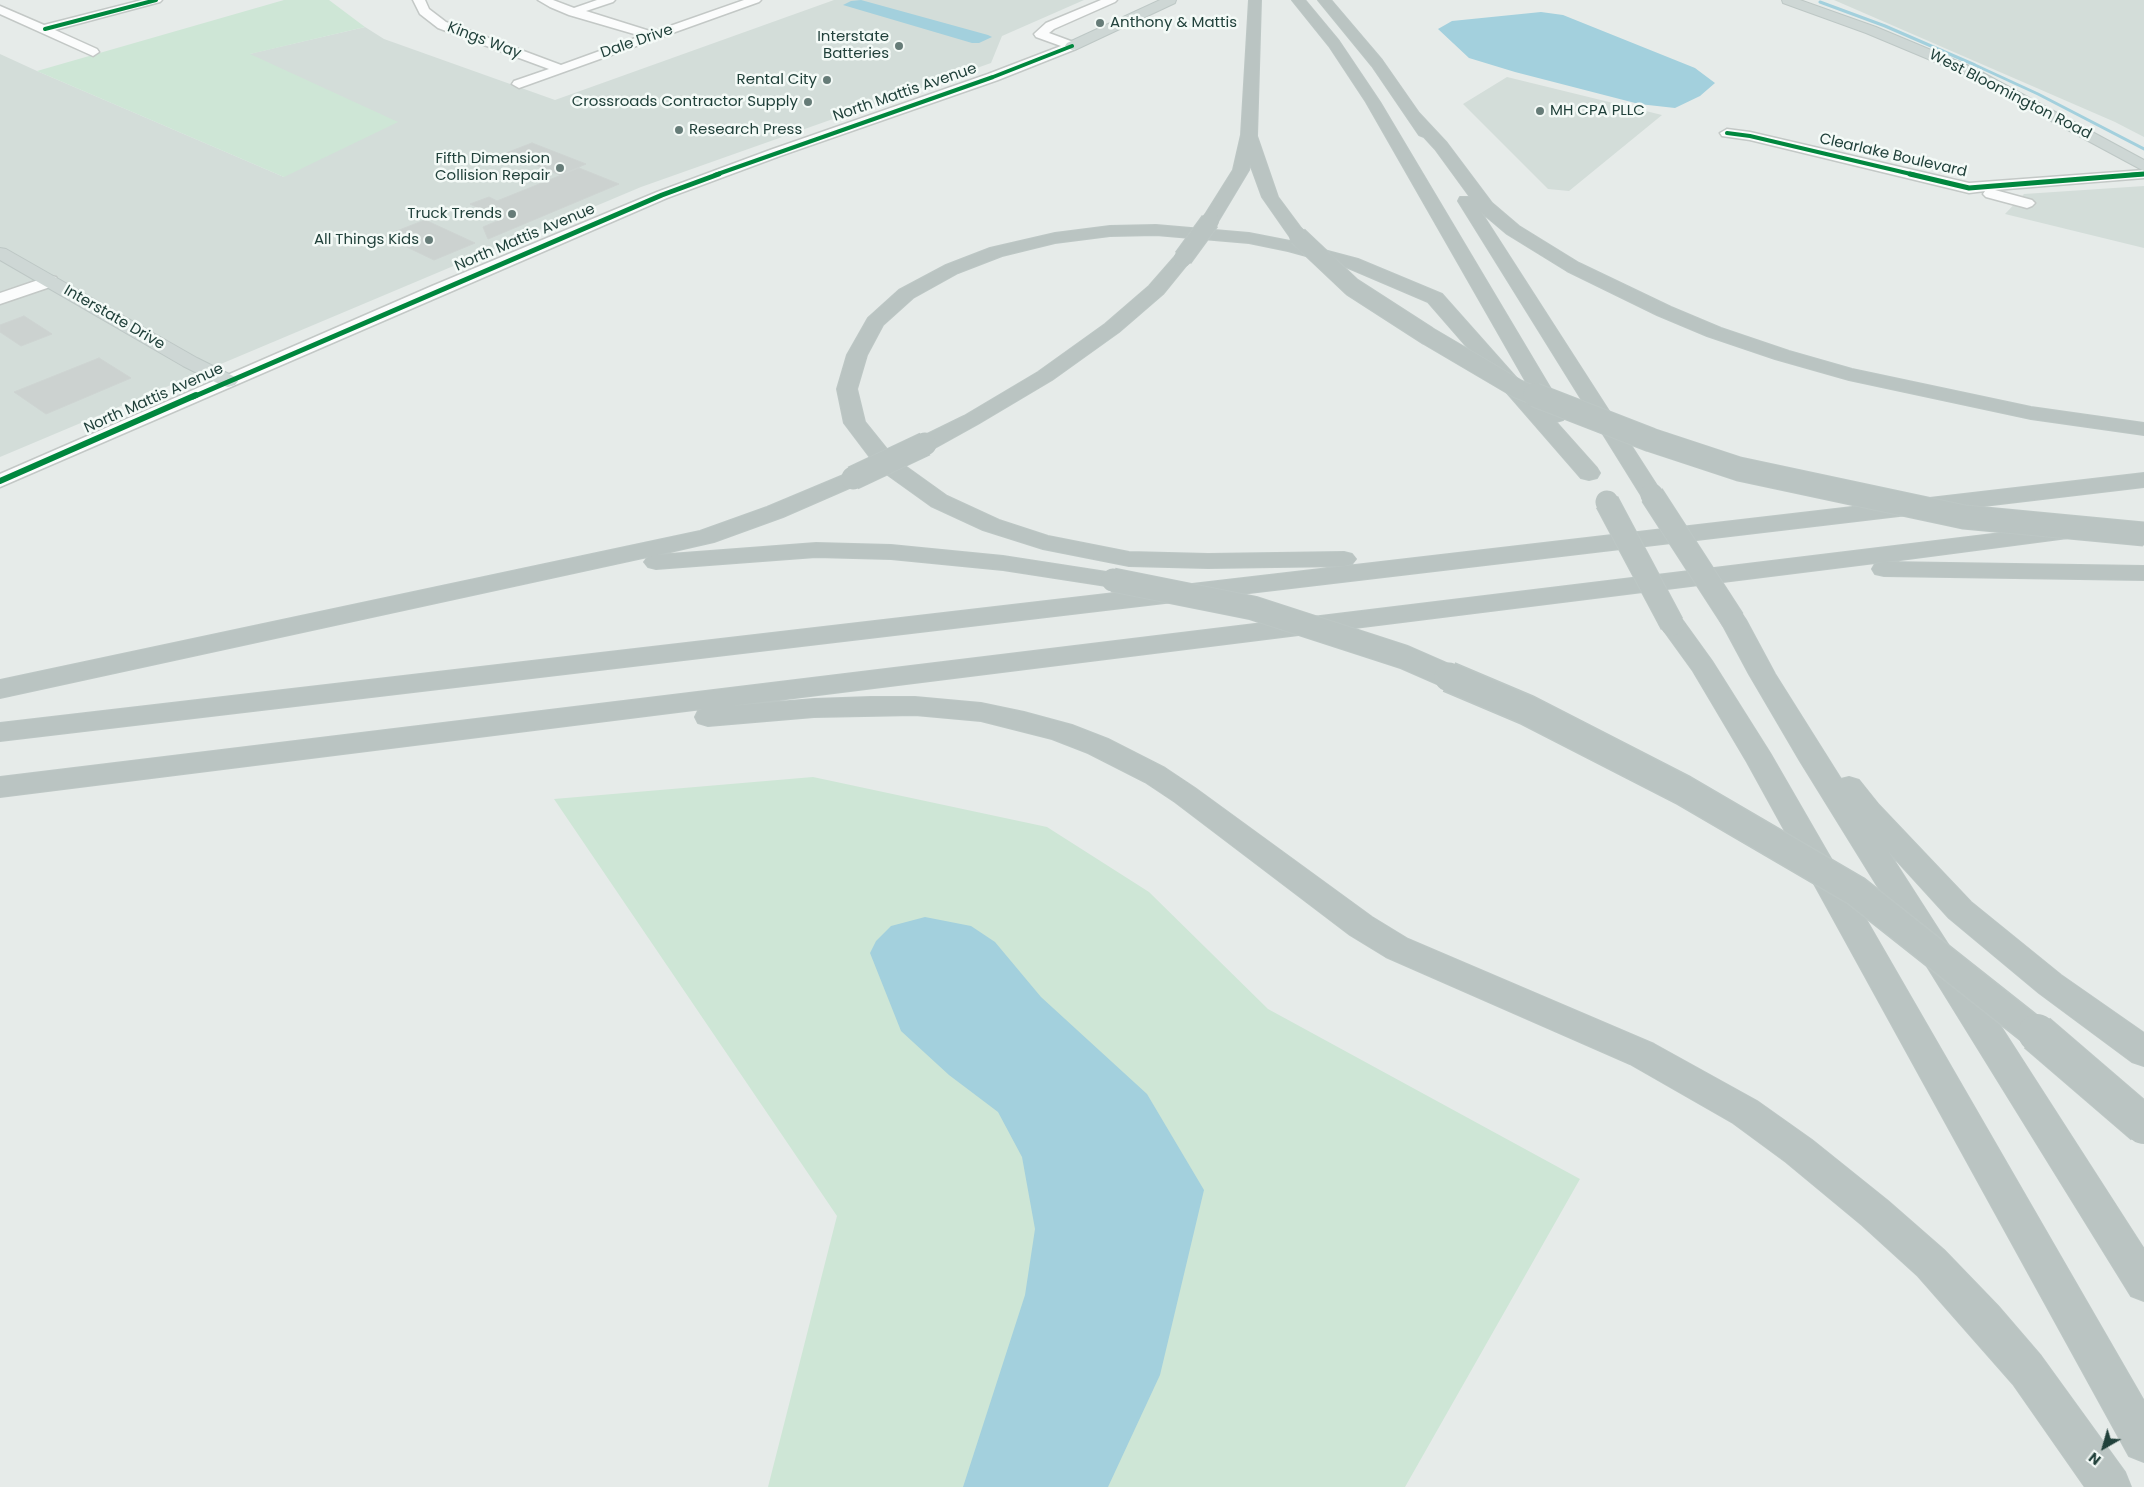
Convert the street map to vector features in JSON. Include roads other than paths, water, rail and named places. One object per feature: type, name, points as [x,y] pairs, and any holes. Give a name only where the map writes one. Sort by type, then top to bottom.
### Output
[{"type":"highway","points":[[0,689],[706,537],[775,512],[925,444],[972,420],[1046,376],[1112,328],[1156,290],[1183,258],[1210,221],[1241,170],[1249,134],[1255,0]]},
{"type":"highway","points":[[1298,0],[1334,44],[1373,102],[1607,502],[1672,624],[1703,667],[1760,760],[2144,1442]]},
{"type":"highway","points":[[1324,0],[1377,63],[1415,116],[1441,146],[1486,207],[1513,230],[1573,267],[1664,311],[1714,332],[1782,355],[1849,374],[2013,409],[2144,429]]},
{"type":"highway","points":[[1415,116],[1433,150],[1733,620],[1762,674],[2144,1283]]},
{"type":"highway","points":[[1249,134],[1270,197],[1298,236],[1352,287],[1428,336],[1518,388],[1650,440],[1740,469],[1964,518],[2144,534]]},
{"type":"highway","points":[[1503,555],[1208,561],[1130,559],[1043,542],[991,525],[939,501],[886,463],[855,423],[847,389],[857,355],[875,322],[906,294],[952,269],[996,252],[1055,238],[1110,231],[1163,230],[1249,238],[1290,246],[1352,263],[1435,298],[1589,473]]},
{"type":"highway","points":[[0,732],[387,685],[548,669],[2144,480]]},
{"type":"highway","points":[[0,787],[2144,523]]},
{"type":"highway","points":[[550,570],[816,550],[891,552],[1003,563],[1113,580],[1252,608],[1404,657],[1527,710],[1682,790],[1856,890],[2055,1048],[2144,1125]]},
{"type":"highway","points":[[1783,567],[2144,574]]},
{"type":"highway","points":[[1762,674],[1869,812],[1960,910],[2050,984],[2144,1052]]},
{"type":"highway","points":[[340,746],[468,738],[814,708],[892,706],[981,712],[1024,721],[1062,732],[1098,746],[1155,774],[1185,794],[1361,926],[1397,948],[1642,1054],[1745,1112],[1799,1151],[1875,1212],[1931,1263],[1984,1320],[2026,1370],[2110,1487]]},
{"type":"main road","name":"North Mattis Avenue","points":[[1072,46],[1170,0]]},
{"type":"main road","name":"West Bloomington Road","points":[[1788,0],[1871,30],[1969,71],[2144,166]]},
{"type":"main road","name":"Interstate Drive","points":[[0,253],[190,362],[228,381]]},
{"type":"street","name":"Kings Way","points":[[419,0],[424,11],[442,25],[560,69]]},
{"type":"street","points":[[544,0],[573,12],[652,36]]},
{"type":"street","points":[[573,12],[609,0]]},
{"type":"street","name":"Dale Drive","points":[[519,84],[755,0]]},
{"type":"street","points":[[1040,34],[1050,26],[1111,0]]},
{"type":"street","points":[[45,30],[156,2]]},
{"type":"street","points":[[0,10],[93,52]]},
{"type":"street","points":[[1040,34],[1072,46]]},
{"type":"street","points":[[1040,34],[1040,42],[1046,56]]},
{"type":"street","name":"North Mattis Avenue","points":[[0,481],[662,195],[775,153],[932,99],[1072,46]]},
{"type":"street","name":"Clearlake Boulevard","points":[[1726,133],[1750,136],[2027,203]]},
{"type":"street","name":"Clearlake Boulevard","points":[[1969,188],[2144,174]]},
{"type":"street","points":[[0,299],[50,281]]},
{"type":"water","points":[[861,0],[992,37],[979,43],[972,43],[843,5],[851,1]]},
{"type":"water","points":[[1541,12],[1563,15],[1695,68],[1715,83],[1700,96],[1675,108],[1639,104],[1469,58],[1438,29],[1452,21]]},
{"type":"water","points":[[925,917],[971,926],[995,942],[1041,997],[1147,1094],[1204,1190],[1160,1375],[1108,1487],[963,1487],[1025,1295],[1035,1229],[1022,1157],[998,1112],[949,1075],[901,1031],[870,953],[876,941],[891,926]]},
{"type":"waterway","points":[[1820,2],[1885,26],[1975,65],[2038,94],[2144,149]]},
{"type":"place","name":"Anthony & Mattis","points":[[1100,23]]},
{"type":"place","name":"Interstate Batteries","points":[[899,46]]},
{"type":"place","name":"Rental City","points":[[827,80]]},
{"type":"place","name":"Crossroads Contractor Supply","points":[[808,102]]},
{"type":"place","name":"MH CPA PLLC","points":[[1540,111]]},
{"type":"place","name":"Research Press","points":[[679,130]]},
{"type":"place","name":"Fifth Dimension Collision Repair","points":[[560,168]]},
{"type":"place","name":"Truck Trends","points":[[512,214]]},
{"type":"place","name":"All Things Kids","points":[[429,240]]}]
